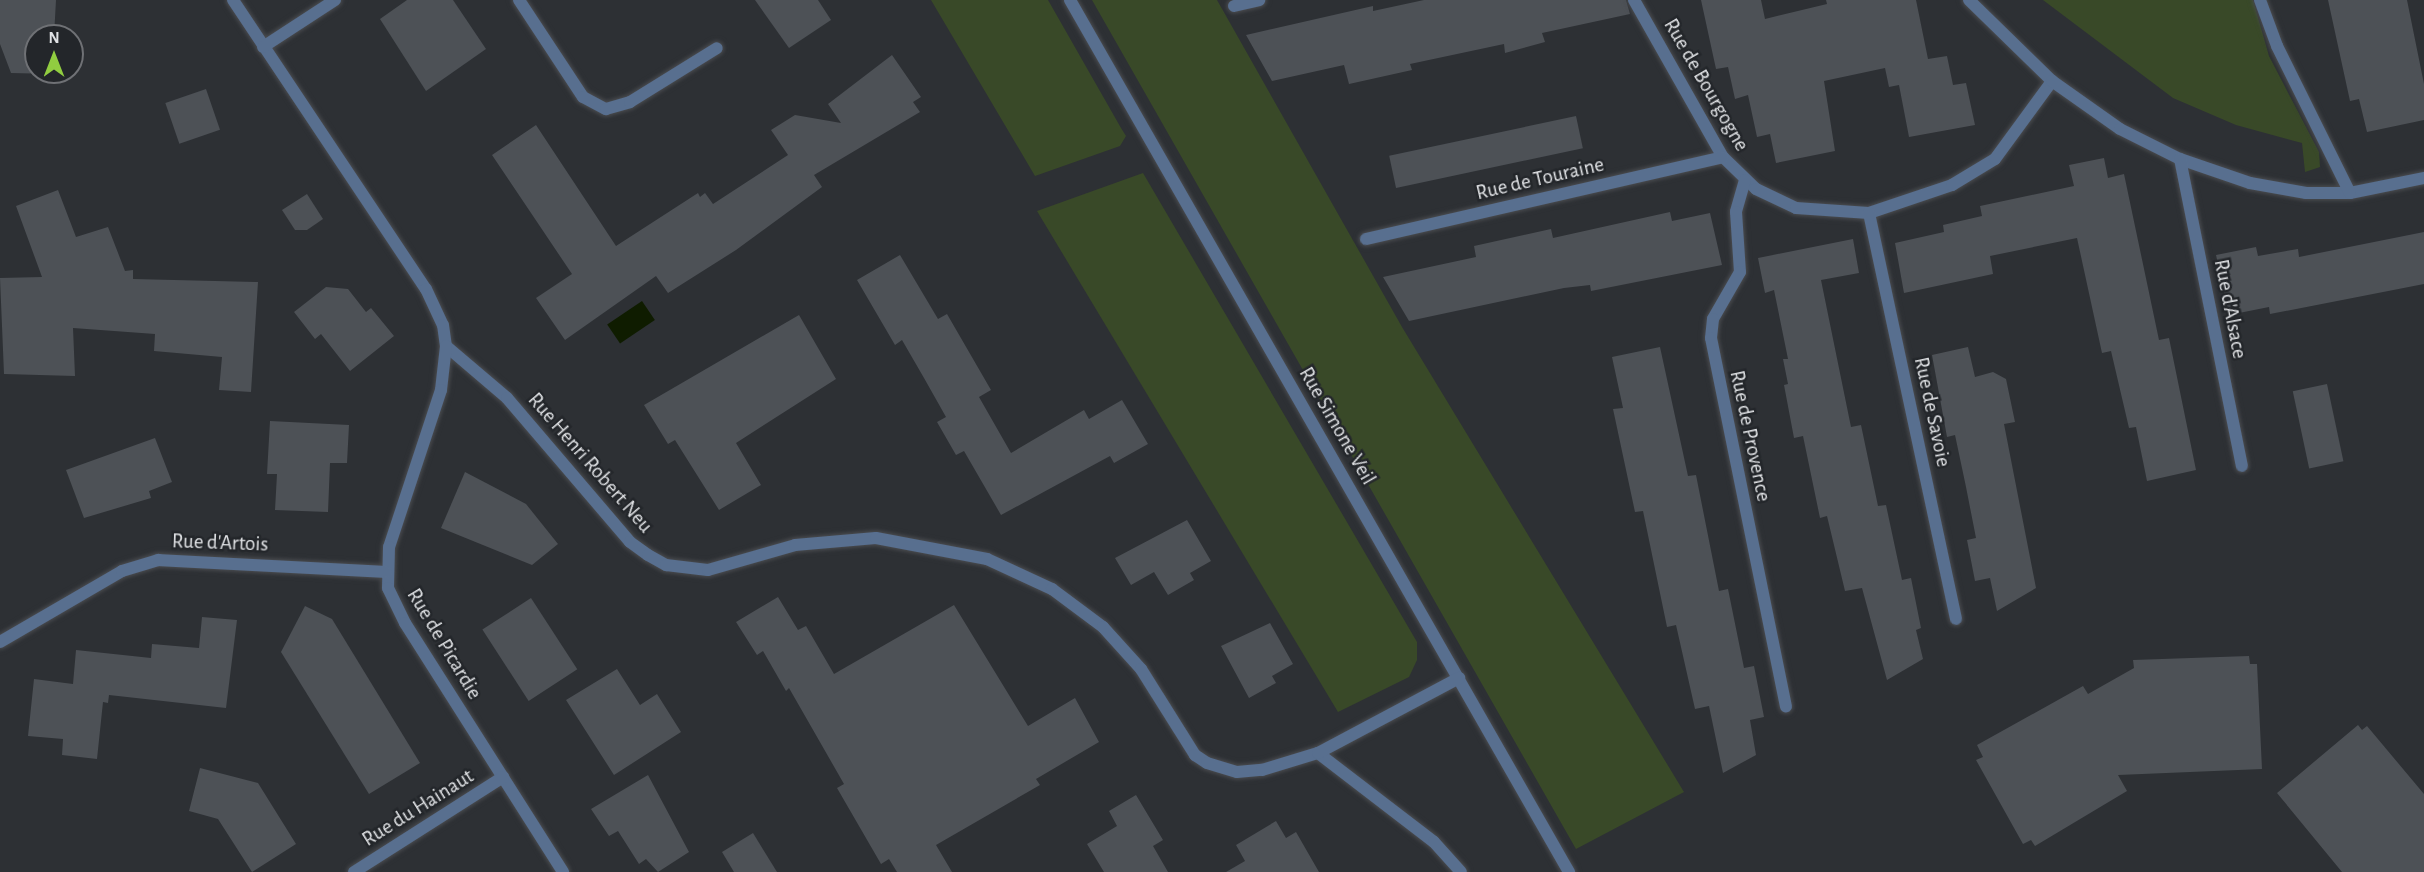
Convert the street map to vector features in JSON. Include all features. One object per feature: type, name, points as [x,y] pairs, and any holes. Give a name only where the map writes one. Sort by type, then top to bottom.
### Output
[{"type":"street","points":[[233,0],[426,289],[443,325],[446,346]]},
{"type":"street","points":[[263,47],[335,0]]},
{"type":"street","points":[[519,0],[583,97],[606,109],[630,102],[717,48]]},
{"type":"street","name":"Rue Simone Veil","points":[[1070,0],[1569,872]]},
{"type":"street","points":[[1234,6],[1259,0]]},
{"type":"street","name":"Rue de Bourgogne","points":[[1634,0],[1723,157],[1745,180],[1796,208],[1869,213],[1924,198],[1995,159],[2052,81]]},
{"type":"street","points":[[1969,0],[2052,81],[2120,129],[2180,159],[2280,189],[2349,193],[2424,178]]},
{"type":"street","points":[[2260,0],[2277,46],[2349,193]]},
{"type":"street","name":"Rue de Touraine","points":[[1366,239],[1723,157]]},
{"type":"street","name":"Rue d'Alsace","points":[[2180,159],[2242,466]]},
{"type":"street","name":"Rue de Provence","points":[[1745,180],[1736,212],[1740,272],[1713,319],[1711,338],[1786,706]]},
{"type":"street","name":"Rue de Savoie","points":[[1869,213],[1956,619]]},
{"type":"street","name":"Rue Henri Robert Neu","points":[[446,346],[507,398],[630,542],[666,565],[708,570],[795,545],[876,538],[987,559],[1052,589],[1103,627],[1141,669],[1195,755],[1207,763],[1237,772],[1262,770],[1318,753],[1459,678]]},
{"type":"street","name":"Rue de Picardie","points":[[446,346],[441,390],[389,547],[386,572],[396,607],[562,872]]},
{"type":"street","name":"Rue d'Artois","points":[[0,642],[122,571],[158,560],[386,572]]},
{"type":"street","points":[[1318,753],[1434,842],[1461,872]]},
{"type":"street","name":"Rue du Hainaut","points":[[354,872],[503,777]]},
{"type":"shaded area","points":[[931,0],[1048,0],[1126,136],[1120,146],[1035,176]]},
{"type":"shaded area","points":[[1092,0],[1217,0],[1402,327],[1684,792],[1576,849]]},
{"type":"shaded area","points":[[2043,0],[2253,0],[2269,56],[2319,152],[2320,167],[2305,172],[2302,143],[2236,125],[2173,98]]},
{"type":"shaded area","points":[[1143,173],[1417,642],[1417,660],[1409,677],[1338,712],[1037,211]]},
{"type":"shaded area","points":[[642,301],[655,320],[620,344],[607,324]]},
{"type":"building","points":[[0,0],[56,0],[55,24],[24,24],[24,73],[11,73],[0,44]]},
{"type":"building","points":[[407,0],[453,0],[486,49],[426,91],[380,19]]},
{"type":"building","points":[[755,0],[818,0],[831,20],[789,48]]},
{"type":"building","points":[[1424,0],[1626,0],[1630,14],[1542,33],[1545,42],[1505,53],[1504,44],[1410,64],[1412,70],[1349,84],[1344,65],[1272,81],[1246,35],[1373,6],[1373,11]]},
{"type":"building","points":[[1701,0],[1761,0],[1765,19],[1827,4],[1826,0],[1916,0],[1928,59],[1947,56],[1953,85],[1966,83],[1975,125],[1909,137],[1899,85],[1889,87],[1885,68],[1824,81],[1835,151],[1776,163],[1770,134],[1757,137],[1748,95],[1735,99],[1728,67],[1716,69]]},
{"type":"building","points":[[2328,0],[2407,0],[2424,84],[2424,120],[2367,132],[2359,99],[2350,101]]},
{"type":"building","points":[[892,55],[921,97],[913,102],[920,112],[814,175],[822,187],[736,250],[668,293],[656,276],[565,340],[536,298],[572,274],[492,155],[536,125],[616,246],[698,193],[700,197],[705,193],[713,204],[788,155],[771,130],[795,115],[841,123],[828,104]]},
{"type":"building","points":[[206,89],[220,130],[179,144],[165,103]]},
{"type":"building","points":[[1576,116],[1583,148],[1396,188],[1389,156]]},
{"type":"building","points":[[2104,158],[2108,178],[2124,174],[2159,340],[2169,338],[2196,470],[2147,481],[2136,427],[2129,428],[2111,351],[2102,353],[2077,238],[1990,256],[1993,274],[1904,293],[1895,243],[1944,232],[1943,225],[1982,216],[1980,206],[2074,186],[2069,165]]},
{"type":"building","points":[[58,190],[76,237],[108,227],[125,271],[133,270],[133,279],[258,282],[251,392],[219,390],[222,357],[154,351],[155,334],[73,328],[75,376],[4,374],[0,278],[42,277],[16,206]]},
{"type":"building","points":[[307,194],[323,219],[307,230],[295,230],[282,210]]},
{"type":"building","points":[[1670,212],[1672,221],[1710,213],[1722,265],[1591,291],[1590,285],[1564,288],[1409,321],[1383,277],[1476,257],[1474,246],[1551,229],[1553,238]]},
{"type":"building","points":[[2424,232],[2424,284],[2270,314],[2269,307],[2229,315],[2216,255],[2256,247],[2258,256],[2298,249],[2299,257]]},
{"type":"building","points":[[1853,239],[1859,273],[1821,280],[1851,427],[1861,425],[1878,506],[1886,505],[1902,580],[1911,578],[1921,628],[1916,630],[1923,659],[1887,680],[1862,588],[1845,591],[1827,516],[1820,518],[1803,436],[1794,438],[1784,385],[1788,384],[1783,359],[1788,359],[1774,290],[1765,293],[1758,258]]},
{"type":"building","points":[[900,255],[938,319],[947,314],[991,390],[979,397],[1011,453],[1084,410],[1089,419],[1122,400],[1148,444],[1114,463],[1110,456],[1001,515],[964,451],[956,455],[937,422],[946,417],[902,340],[895,345],[857,280]]},
{"type":"building","points":[[326,287],[348,289],[366,312],[371,308],[394,336],[350,371],[321,334],[315,339],[294,312]]},
{"type":"building","points":[[799,315],[836,379],[736,443],[761,485],[719,510],[675,440],[668,444],[644,405]]},
{"type":"building","points":[[1660,347],[1688,476],[1696,475],[1719,591],[1728,589],[1744,668],[1754,666],[1764,717],[1750,720],[1756,755],[1723,773],[1709,706],[1695,709],[1676,625],[1667,627],[1643,511],[1635,512],[1613,409],[1623,408],[1612,357]]},
{"type":"building","points":[[1968,347],[1975,377],[1993,372],[2006,379],[2015,422],[2004,424],[2036,588],[1997,611],[1990,578],[1975,581],[1967,540],[1976,538],[1955,435],[1947,437],[1932,355]]},
{"type":"building","points":[[2327,384],[2343,461],[2309,469],[2293,391]]},
{"type":"building","points":[[270,421],[349,425],[347,463],[330,463],[328,512],[275,510],[277,474],[267,474]]},
{"type":"building","points":[[155,438],[172,482],[149,491],[151,498],[84,518],[66,470]]},
{"type":"building","points":[[465,472],[526,504],[558,544],[532,565],[441,528]]},
{"type":"building","points":[[1187,520],[1211,561],[1190,573],[1194,580],[1168,595],[1154,572],[1131,585],[1115,558]]},
{"type":"building","points":[[778,597],[798,630],[806,626],[834,674],[954,605],[1028,726],[1075,698],[1099,742],[1036,779],[1040,785],[936,845],[952,872],[897,872],[889,859],[881,864],[837,788],[844,784],[789,688],[786,691],[763,651],[757,655],[736,622]]},
{"type":"building","points":[[531,598],[577,669],[529,701],[482,630]]},
{"type":"building","points":[[305,606],[332,619],[420,763],[369,794],[281,652]]},
{"type":"building","points":[[202,617],[237,620],[226,708],[109,695],[108,703],[103,702],[97,759],[62,755],[63,739],[28,736],[34,679],[73,684],[76,650],[151,658],[152,644],[199,648]]},
{"type":"building","points":[[1270,623],[1293,664],[1272,676],[1276,683],[1249,698],[1221,646]]},
{"type":"building","points":[[2249,656],[2250,664],[2257,664],[2262,769],[2118,775],[2127,791],[2035,846],[2031,840],[2023,844],[1976,760],[1983,757],[1977,745],[2083,686],[2088,694],[2134,668],[2133,660]]},
{"type":"building","points":[[617,669],[640,705],[657,694],[681,732],[614,775],[566,700]]},
{"type":"building","points":[[2358,725],[2362,730],[2367,726],[2424,794],[2424,872],[2342,872],[2277,793]]},
{"type":"building","points":[[200,768],[258,783],[296,844],[252,872],[218,819],[189,811]]},
{"type":"building","points":[[648,775],[689,852],[658,872],[646,859],[639,864],[618,831],[609,836],[591,809]]},
{"type":"building","points":[[1136,795],[1163,840],[1153,846],[1168,872],[1104,872],[1087,844],[1117,826],[1109,811]]},
{"type":"building","points":[[1276,821],[1286,838],[1296,832],[1319,872],[1226,872],[1245,861],[1236,845]]},
{"type":"building","points":[[753,833],[777,872],[734,872],[722,852]]}]
